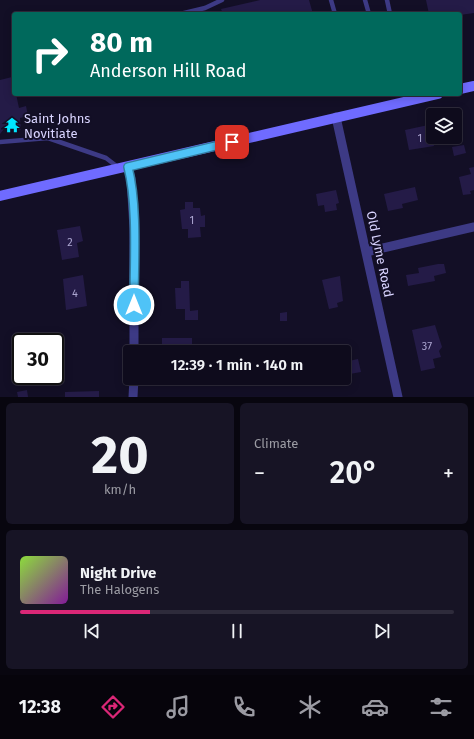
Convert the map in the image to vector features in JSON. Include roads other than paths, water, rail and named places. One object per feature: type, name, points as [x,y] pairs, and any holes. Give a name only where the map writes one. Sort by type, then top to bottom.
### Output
[{"type":"main road","points":[[462,89],[474,86]]},
{"type":"main road","points":[[0,196],[429,96]]},
{"type":"street","name":"Old Lyme Road","points":[[336,117],[398,397]]},
{"type":"street","points":[[124,168],[131,179],[134,229],[134,345]]},
{"type":"street","points":[[366,252],[474,227]]},
{"type":"street","points":[[134,385],[134,397]]},
{"type":"lane","points":[[188,12],[205,8],[222,0]]},
{"type":"lane","points":[[331,0],[334,12]]},
{"type":"lane","points":[[365,0],[368,12]]},
{"type":"lane","points":[[387,0],[390,12]]},
{"type":"lane","points":[[0,142],[48,138],[106,158],[124,168]]},
{"type":"place","name":"Saint Johns Novitiate","points":[[12,125]]}]
